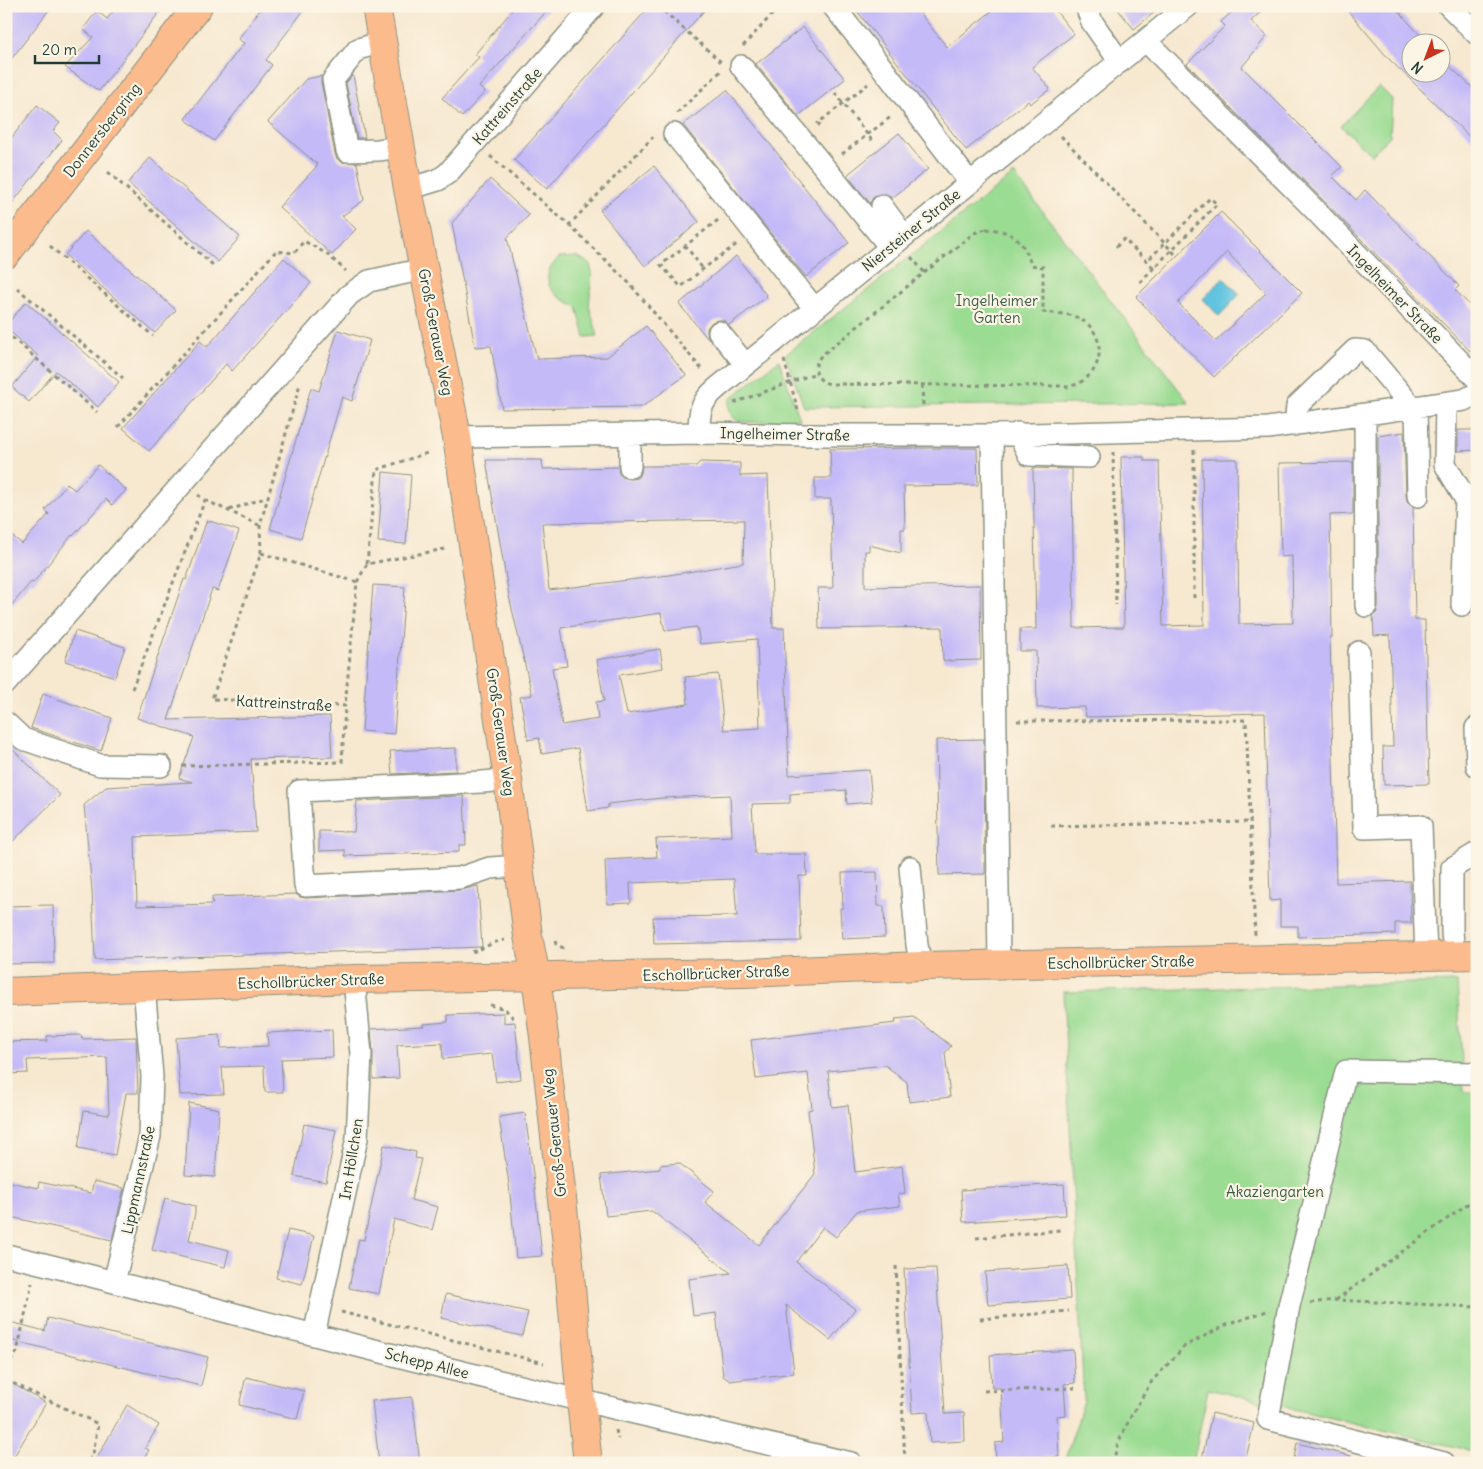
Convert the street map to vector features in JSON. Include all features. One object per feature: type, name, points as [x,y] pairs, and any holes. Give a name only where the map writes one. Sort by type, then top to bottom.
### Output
[{"type":"main road","name":"Donnersbergring","points":[[6,254],[198,6]]},
{"type":"main road","name":"Groß-Gerauer Weg","points":[[376,6],[408,189],[457,437],[508,780],[528,936],[536,977],[568,1253],[588,1463]]},
{"type":"main road","name":"Eschollbrücker Straße","points":[[6,992],[354,980],[744,973],[999,964],[1450,955]]},
{"type":"street","name":"Kattreinstraße","points":[[408,189],[438,180],[448,173],[594,6]]},
{"type":"street","points":[[833,6],[970,183]]},
{"type":"street","points":[[1086,6],[1092,22],[1120,62]]},
{"type":"street","name":"Niersteiner Straße","points":[[699,433],[699,417],[702,405],[709,394],[1188,6]]},
{"type":"street","points":[[1449,6],[1477,34]]},
{"type":"street","name":"Ingelheimer Straße","points":[[1146,41],[1314,208],[1477,379]]},
{"type":"street","points":[[383,42],[358,49],[333,80],[348,151],[401,147]]},
{"type":"street","points":[[733,66],[897,242]]},
{"type":"street","points":[[674,134],[814,308]]},
{"type":"street","points":[[882,206],[897,242]]},
{"type":"street","points":[[6,682],[350,295],[363,284],[377,278],[424,269]]},
{"type":"street","points":[[719,332],[745,364]]},
{"type":"street","points":[[1295,425],[1297,406],[1355,350],[1365,351],[1426,406],[1445,464],[1466,500],[1462,605]]},
{"type":"street","name":"Ingelheimer Straße","points":[[457,437],[699,433],[802,440],[1268,428],[1464,400],[1477,393]]},
{"type":"street","points":[[1426,406],[1426,491]]},
{"type":"street","points":[[1365,415],[1366,606]]},
{"type":"street","points":[[630,434],[630,467]]},
{"type":"street","points":[[1018,434],[1029,455],[1089,457]]},
{"type":"street","points":[[992,435],[999,964]]},
{"type":"street","points":[[1359,652],[1364,828],[1421,826],[1450,955]]},
{"type":"street","points":[[6,723],[23,739],[100,765],[161,766]]},
{"type":"street","points":[[1476,728],[1477,766]]},
{"type":"street","points":[[508,780],[300,791],[306,886],[460,878],[490,868],[519,866]]},
{"type":"street","points":[[1446,854],[1441,865],[1450,955]]},
{"type":"street","points":[[1450,955],[1452,868],[1477,854]]},
{"type":"street","points":[[910,867],[921,966]]},
{"type":"street","name":"Im Höllchen","points":[[314,1335],[357,1138],[361,1054],[354,980]]},
{"type":"street","name":"Lippmannstraße","points":[[114,1282],[150,1136],[152,1076],[144,987]]},
{"type":"street","points":[[1444,1463],[1268,1420],[1289,1306],[1346,1071],[1477,1073]]},
{"type":"street","name":"Schepp Allee","points":[[6,1255],[314,1335],[581,1401],[851,1463]]},
{"type":"path","points":[[658,6],[733,66],[780,6]]},
{"type":"path","points":[[824,131],[818,123],[884,70]]},
{"type":"path","points":[[835,93],[874,143]]},
{"type":"path","points":[[836,147],[842,155],[908,103]]},
{"type":"path","points":[[1046,122],[1177,256]]},
{"type":"path","points":[[474,142],[569,225],[629,283],[730,405],[816,373]]},
{"type":"path","name":"Donnersbergring","points":[[108,172],[214,266]]},
{"type":"path","points":[[1140,282],[1217,204],[1210,198],[1147,261]]},
{"type":"path","points":[[734,207],[661,265],[680,287],[754,232]]},
{"type":"path","points":[[569,225],[580,213]]},
{"type":"path","points":[[986,230],[999,230],[1011,234],[1021,242],[1028,253],[1031,265],[1043,267],[1043,312],[1074,316],[1084,321],[1098,339],[1100,351],[1098,362],[1092,372],[1084,380],[1067,387],[827,384],[816,373],[816,363],[822,354],[974,233],[986,230]]},
{"type":"path","points":[[1116,247],[1124,239],[1154,268]]},
{"type":"path","points":[[118,427],[276,251],[294,253],[304,241],[327,254],[352,275]]},
{"type":"path","points":[[685,245],[703,269]]},
{"type":"path","points":[[50,246],[153,336]]},
{"type":"path","points":[[17,288],[124,378]]},
{"type":"path","points":[[6,332],[97,412]]},
{"type":"path","points":[[777,338],[791,382],[802,440]]},
{"type":"path","name":"Kattreinstraße","points":[[300,349],[302,378],[260,525],[261,553],[212,699],[346,706],[357,582]]},
{"type":"path","points":[[922,385],[923,406]]},
{"type":"path","points":[[1194,430],[1194,601]]},
{"type":"path","points":[[1112,432],[1116,605]]},
{"type":"path","points":[[261,553],[357,582],[367,564],[376,470],[430,452]]},
{"type":"path","points":[[182,483],[205,500],[260,525]]},
{"type":"path","points":[[228,510],[268,498]]},
{"type":"path","points":[[132,689],[205,500]]},
{"type":"path","points":[[367,564],[445,549]]},
{"type":"path","points":[[161,766],[342,762],[346,706]]},
{"type":"path","points":[[1015,720],[1246,720],[1256,941]]},
{"type":"path","points":[[1051,826],[1250,822]]},
{"type":"path","points":[[553,938],[556,944],[565,950]]},
{"type":"path","points":[[465,954],[485,948],[493,942],[508,939]]},
{"type":"path","points":[[490,1005],[505,1008],[518,1026]]},
{"type":"path","points":[[1477,1197],[1335,1300],[1477,1307]]},
{"type":"path","points":[[976,1238],[1060,1230]]},
{"type":"path","points":[[6,1368],[17,1352],[37,1262]]},
{"type":"path","points":[[896,1266],[905,1463]]},
{"type":"path","points":[[1113,1463],[1118,1444],[1152,1381],[1186,1346],[1226,1325],[1259,1313],[1289,1306]]},
{"type":"path","points":[[320,1307],[544,1362]]},
{"type":"path","points":[[980,1319],[1069,1311]]},
{"type":"path","points":[[6,1380],[98,1424],[93,1454],[87,1463]]},
{"type":"path","points":[[984,1391],[1075,1388]]},
{"type":"path","points":[[616,1429],[618,1439]]},
{"type":"green space","points":[[1379,86],[1392,99],[1390,136],[1371,155],[1341,126]]},
{"type":"green space","name":"Ingelheimer Garten","points":[[1014,174],[1189,403],[804,407],[785,355]]},
{"type":"green space","points":[[577,256],[590,264],[592,273],[589,306],[598,336],[585,337],[577,307],[555,294],[549,284],[549,271],[559,257]]},
{"type":"green space","points":[[779,360],[800,419],[751,422],[739,421],[733,417],[729,405],[731,398]]},
{"type":"green space","name":"Akaziengarten","points":[[1457,982],[1464,1092],[1477,1092],[1477,1452],[1208,1389],[1193,1463],[1064,1463],[1084,1401],[1063,992]]},
{"type":"water","points":[[1223,278],[1240,294],[1219,316],[1203,299]]},
{"type":"building","points":[[6,6],[52,6],[6,66]]},
{"type":"building","points":[[117,6],[164,6],[99,91],[65,67],[93,37],[83,29],[97,11],[107,19]]},
{"type":"building","points":[[263,6],[307,6],[266,60],[272,65],[214,141],[185,119],[244,43],[238,39]]},
{"type":"building","points":[[516,6],[551,6],[479,87],[485,92],[462,117],[442,98],[479,57],[475,54]]},
{"type":"building","points":[[650,6],[708,6],[547,189],[514,160]]},
{"type":"building","points":[[853,6],[914,6],[947,47],[998,6],[1052,6],[1074,34],[1032,67],[1050,89],[1030,104],[1028,101],[966,150]]},
{"type":"building","points":[[1115,6],[1162,6],[1134,29]]},
{"type":"building","points":[[1238,6],[1267,6],[1251,21],[1267,36],[1242,67],[1342,167],[1332,176],[1356,200],[1365,190],[1459,286],[1455,290],[1477,313],[1477,358],[1187,64],[1225,26],[1221,22]]},
{"type":"building","points":[[1344,6],[1394,6],[1417,32],[1400,32],[1400,70]]},
{"type":"building","points":[[803,27],[845,79],[798,116],[756,64]]},
{"type":"building","points":[[1450,66],[1477,92],[1477,144],[1413,82],[1450,82]]},
{"type":"building","points":[[353,75],[365,138],[357,138],[346,83]]},
{"type":"building","points":[[321,76],[335,154],[337,159],[342,162],[357,163],[364,200],[342,216],[356,229],[332,255],[279,207],[318,165],[268,122],[306,79]]},
{"type":"building","points":[[727,90],[849,243],[806,277],[683,125]]},
{"type":"building","points":[[37,105],[60,123],[53,131],[62,140],[6,211],[6,145]]},
{"type":"building","points":[[899,133],[928,169],[892,198],[887,194],[880,194],[874,196],[870,203],[847,175]]},
{"type":"building","points":[[150,158],[240,237],[218,262],[128,183]]},
{"type":"building","points":[[654,166],[699,222],[645,266],[600,210]]},
{"type":"building","points":[[490,179],[529,215],[507,238],[537,359],[607,357],[646,326],[686,375],[642,407],[502,409],[491,346],[475,347],[452,223]]},
{"type":"building","points":[[1221,212],[1302,293],[1214,377],[1136,297]],"holes":[[[1227,252],[1266,293],[1216,341],[1178,303]]]},
{"type":"building","points":[[86,231],[176,310],[155,333],[65,255]]},
{"type":"building","points":[[736,256],[767,296],[729,325],[723,320],[712,322],[707,328],[709,340],[679,304]]},
{"type":"building","points":[[284,258],[311,283],[232,371],[226,364],[149,451],[123,428],[200,341],[207,347]]},
{"type":"building","points":[[26,302],[119,382],[98,407],[56,371],[29,402],[12,387],[38,356],[6,328],[6,325]]},
{"type":"building","points":[[338,330],[370,340],[352,401],[342,397],[301,538],[270,529],[311,388],[319,391]]},
{"type":"building","points":[[1458,430],[1477,430],[1477,450],[1458,451]]},
{"type":"building","points":[[1404,432],[1406,496],[1408,503],[1413,507],[1415,620],[1425,620],[1429,784],[1384,785],[1383,747],[1393,747],[1390,635],[1374,636],[1373,616],[1377,612],[1378,606],[1378,436]]},
{"type":"building","points":[[977,448],[978,485],[904,486],[905,529],[901,529],[901,553],[869,545],[869,551],[865,551],[865,587],[980,585],[981,660],[943,661],[942,627],[819,629],[818,588],[833,588],[831,499],[815,499],[815,478],[831,478],[830,449]]},
{"type":"building","points":[[1121,457],[1144,457],[1144,461],[1159,461],[1163,626],[1204,625],[1202,459],[1237,459],[1239,624],[1293,623],[1292,556],[1281,557],[1279,463],[1353,462],[1353,514],[1330,515],[1332,637],[1330,637],[1336,883],[1410,881],[1411,923],[1395,923],[1395,934],[1298,937],[1298,926],[1280,926],[1280,900],[1270,901],[1265,713],[1086,717],[1085,707],[1037,708],[1036,651],[1020,651],[1020,629],[1036,629],[1033,468],[1072,469],[1074,628],[1124,627]]},
{"type":"building","points":[[486,460],[542,460],[543,469],[618,467],[619,474],[624,478],[630,479],[637,478],[641,473],[642,466],[696,466],[700,462],[740,463],[740,476],[768,475],[773,628],[784,628],[789,775],[869,770],[872,802],[847,804],[846,790],[790,794],[790,803],[752,804],[755,854],[806,854],[807,876],[799,876],[801,941],[654,944],[653,917],[737,916],[734,879],[630,883],[631,903],[607,904],[605,860],[657,857],[656,839],[732,836],[730,795],[662,798],[608,804],[608,808],[588,811],[578,748],[542,754],[539,738],[528,740],[520,697],[532,695],[509,596]],"holes":[[[744,520],[743,563],[669,575],[549,590],[542,523]],[[661,613],[665,631],[697,627],[700,644],[757,639],[760,728],[724,730],[718,674],[685,677],[688,704],[627,714],[619,675],[663,668],[660,649],[597,660],[604,701],[596,702],[598,719],[562,725],[552,668],[567,666],[561,628]]]},
{"type":"building","points":[[98,465],[126,490],[112,505],[106,499],[72,535],[33,583],[31,582],[6,612],[6,531],[22,544],[49,514],[45,510],[67,484],[75,490]]},
{"type":"building","points":[[383,472],[411,475],[406,544],[378,542]]},
{"type":"building","points":[[207,520],[239,531],[218,591],[212,589],[168,720],[330,716],[332,757],[251,759],[256,832],[135,837],[137,906],[213,904],[212,897],[296,894],[306,898],[461,890],[478,886],[482,947],[95,960],[92,890],[84,805],[106,787],[192,782],[179,778],[194,737],[137,718],[184,579],[186,580]]},
{"type":"building","points":[[373,585],[405,587],[394,734],[362,731]]},
{"type":"building","points":[[75,631],[125,647],[115,677],[65,661]]},
{"type":"building","points":[[43,694],[112,718],[101,751],[31,728]]},
{"type":"building","points":[[984,739],[985,874],[939,875],[936,740]]},
{"type":"building","points":[[6,743],[60,795],[6,848]]},
{"type":"building","points":[[456,748],[456,771],[392,774],[390,751]]},
{"type":"building","points":[[464,796],[466,845],[459,845],[459,852],[345,856],[345,850],[319,851],[319,831],[354,832],[357,801]]},
{"type":"building","points":[[877,872],[878,906],[884,906],[885,937],[842,939],[840,908],[843,908],[842,873]]},
{"type":"building","points":[[53,905],[54,963],[6,964],[6,906]]},
{"type":"building","points":[[504,1013],[504,1023],[515,1022],[521,1079],[496,1082],[492,1054],[443,1059],[442,1043],[397,1045],[399,1078],[373,1079],[371,1029],[424,1026],[423,1024],[448,1022],[448,1015]]},
{"type":"building","points":[[914,1017],[951,1046],[945,1053],[950,1097],[909,1102],[907,1082],[885,1065],[828,1071],[832,1107],[848,1105],[855,1172],[902,1166],[905,1193],[898,1194],[900,1206],[857,1211],[836,1237],[823,1227],[796,1262],[855,1309],[830,1340],[786,1305],[794,1373],[730,1381],[723,1376],[716,1313],[693,1316],[689,1279],[731,1273],[652,1211],[606,1216],[601,1175],[660,1169],[660,1165],[679,1163],[714,1191],[705,1202],[759,1245],[815,1174],[808,1110],[812,1109],[808,1073],[756,1079],[751,1040],[896,1023],[895,1019]]},
{"type":"building","points":[[332,1030],[333,1057],[281,1059],[283,1092],[265,1092],[264,1066],[222,1067],[224,1094],[180,1095],[176,1038],[220,1035],[221,1048],[268,1046],[267,1033]]},
{"type":"building","points":[[81,1035],[82,1039],[136,1037],[138,1093],[126,1093],[115,1155],[78,1148],[84,1111],[109,1115],[107,1057],[27,1060],[28,1073],[6,1074],[6,1042],[47,1041],[47,1036]]},
{"type":"building","points":[[189,1103],[219,1109],[215,1177],[185,1175]]},
{"type":"building","points":[[525,1113],[542,1256],[516,1258],[509,1184],[499,1117]]},
{"type":"building","points":[[304,1124],[336,1130],[326,1182],[294,1176]]},
{"type":"building","points":[[384,1145],[416,1152],[415,1158],[421,1159],[411,1200],[438,1207],[432,1230],[394,1219],[379,1294],[349,1288],[359,1239],[364,1240]]},
{"type":"building","points":[[6,1181],[38,1188],[39,1182],[91,1193],[94,1181],[124,1188],[112,1240],[6,1216]]},
{"type":"building","points":[[1064,1184],[1066,1215],[963,1222],[961,1190]]},
{"type":"building","points":[[165,1198],[195,1206],[189,1240],[229,1250],[225,1267],[152,1250]]},
{"type":"building","points":[[288,1230],[314,1236],[302,1284],[276,1278]]},
{"type":"building","points":[[1068,1266],[1070,1299],[988,1305],[985,1272]]},
{"type":"building","points":[[936,1268],[945,1414],[964,1413],[965,1441],[930,1443],[928,1412],[912,1413],[904,1269]]},
{"type":"building","points":[[446,1294],[528,1312],[522,1336],[441,1318]]},
{"type":"building","points":[[48,1318],[208,1357],[201,1386],[6,1339],[6,1321],[45,1331]]},
{"type":"building","points":[[1073,1350],[1075,1383],[1064,1384],[1066,1415],[1057,1416],[1059,1457],[996,1460],[995,1443],[1004,1442],[1001,1388],[992,1388],[990,1355]]},
{"type":"building","points":[[246,1377],[304,1391],[297,1419],[239,1405]]},
{"type":"building","points":[[6,1380],[46,1403],[10,1463],[6,1463]]},
{"type":"building","points":[[412,1397],[420,1463],[379,1463],[372,1401]]},
{"type":"building","points":[[127,1405],[159,1425],[145,1448],[149,1450],[141,1463],[94,1463]]},
{"type":"building","points":[[1212,1413],[1254,1423],[1245,1463],[1201,1463]]},
{"type":"building","points":[[1297,1443],[1351,1456],[1350,1463],[1293,1463]]}]
